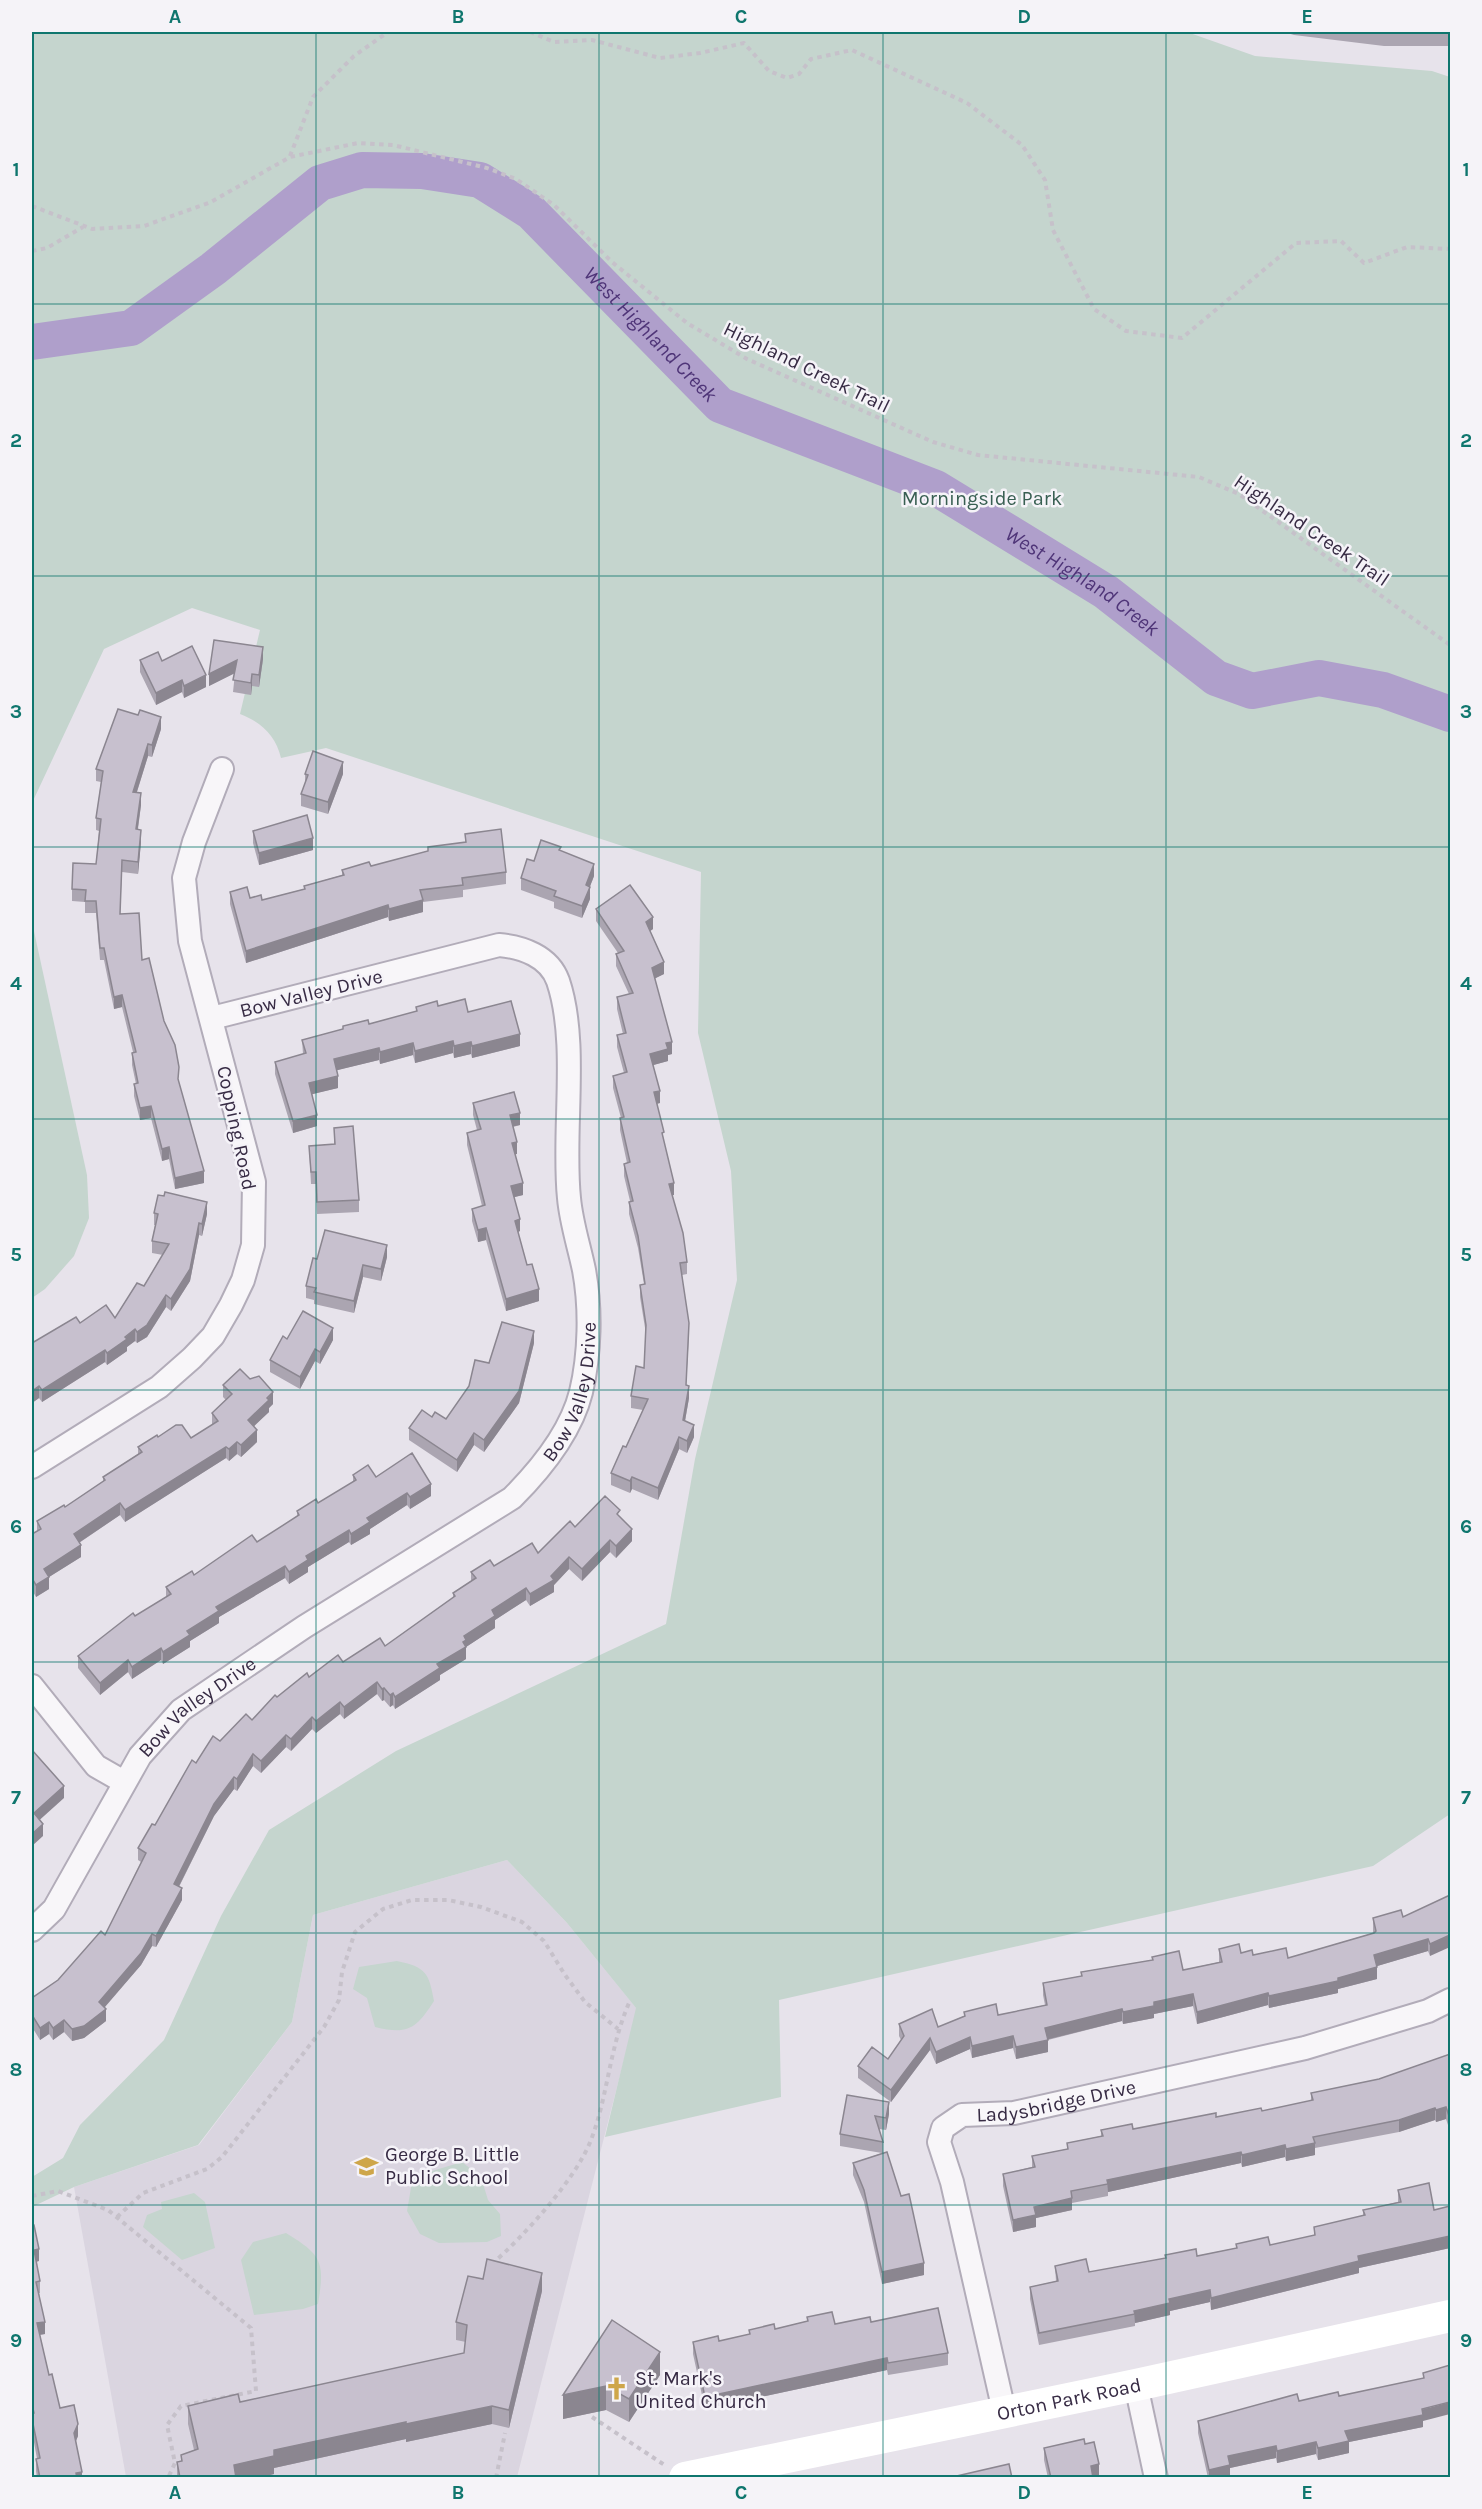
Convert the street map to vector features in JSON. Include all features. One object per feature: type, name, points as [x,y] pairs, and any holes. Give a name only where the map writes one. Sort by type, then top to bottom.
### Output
[{"type":"street","name":"Copping Road","points":[[32,1467],[172,1377],[213,1336],[243,1280],[253,1245],[254,1182],[190,941],[184,878],[194,842],[222,769]]},
{"type":"street","name":"Bow Valley Drive","points":[[32,1930],[54,1909],[86,1857],[124,1782],[140,1756],[181,1710],[304,1627],[512,1498],[532,1478],[555,1445],[580,1394],[585,1371],[588,1301],[569,1198],[566,1014],[557,979],[548,965],[519,947],[499,945],[212,1018]]},
{"type":"street","points":[[32,1686],[96,1766],[124,1782]]},
{"type":"street","name":"Ladysbridge Drive","points":[[1004,2411],[952,2182],[939,2142],[943,2128],[962,2115],[1014,2113],[1305,2048],[1428,2011],[1450,2000]]},
{"type":"street","name":"Orton Park Road","points":[[676,2473],[1136,2385],[1450,2316]]},
{"type":"street","points":[[1136,2385],[1156,2478]]},
{"type":"path","points":[[290,157],[313,97],[354,56],[388,32]]},
{"type":"path","points":[[530,32],[554,42],[592,40],[660,58],[700,53],[744,42],[769,71],[787,78],[799,74],[811,59],[852,50],[967,103],[1022,145],[1045,180],[1053,230],[1094,309],[1126,331],[1182,338],[1296,243],[1341,241],[1364,263],[1407,247],[1450,249]]},
{"type":"path","name":"Highland Creek Trail","points":[[32,206],[83,227],[98,229],[149,225],[211,202],[290,157],[366,142],[393,145],[482,166],[513,177],[556,207],[612,262],[687,323],[747,359],[933,442],[978,455],[1199,477],[1239,494],[1450,645]]},
{"type":"path","points":[[32,251],[47,248],[83,227]]},
{"type":"path","points":[[117,2217],[143,2193],[207,2169],[222,2157],[324,2027],[339,2000],[342,1972],[355,1932],[383,1909],[412,1900],[448,1900],[481,1907],[522,1922],[544,1941],[585,2002],[618,2029]]},
{"type":"path","points":[[487,2268],[522,2239],[583,2158],[592,2138],[618,2029],[629,2003]]},
{"type":"path","points":[[32,2196],[58,2191],[108,2210],[251,2328],[256,2391],[181,2406],[167,2425],[175,2463],[168,2478]]},
{"type":"path","points":[[592,2417],[676,2473]]},
{"type":"path","points":[[496,2478],[505,2433]]},
{"type":"shaded area","name":"George B. Little Public School","points":[[507,1860],[567,1923],[637,2009],[517,2477],[126,2477],[74,2187],[199,2145],[292,2022],[313,1915]]},
{"type":"green space","name":"Morningside Park","points":[[32,32],[1187,32],[1255,56],[1432,71],[1450,77],[1450,1814],[1373,1866],[779,2000],[781,2097],[605,2137],[636,2008],[567,1923],[507,1860],[313,1915],[292,2022],[198,2145],[74,2187],[32,2207],[32,2177],[63,2158],[80,2125],[164,2040],[221,1916],[269,1830],[396,1751],[666,1624],[695,1459],[737,1280],[731,1171],[698,1033],[701,872],[326,748],[281,758],[279,750],[266,731],[255,721],[240,714],[260,630],[192,608],[104,649],[32,803]]},
{"type":"green space","points":[[32,922],[87,1175],[89,1218],[74,1256],[45,1289],[32,1298]]},
{"type":"green space","points":[[397,1961],[414,1966],[424,1973],[428,1978],[434,2001],[422,2018],[410,2028],[396,2030],[375,2027],[367,1998],[353,1989],[359,1967]]},
{"type":"green space","points":[[462,2162],[481,2177],[488,2200],[500,2214],[501,2236],[487,2242],[439,2243],[420,2234],[407,2211],[412,2182],[432,2171]]},
{"type":"green space","points":[[194,2193],[205,2202],[215,2248],[182,2260],[143,2227],[147,2215],[162,2209],[161,2202]]},
{"type":"green space","points":[[286,2233],[307,2247],[318,2261],[321,2278],[318,2304],[303,2309],[254,2315],[241,2260],[253,2242]]},
{"type":"building","points":[[214,640],[263,647],[259,675],[252,674],[251,683],[233,680],[237,660],[209,674]]},
{"type":"building","points":[[192,646],[206,675],[184,686],[182,680],[156,693],[140,660],[158,652],[162,661]]},
{"type":"building","points":[[118,709],[138,715],[140,710],[161,717],[152,745],[148,744],[133,792],[141,793],[136,829],[141,830],[138,862],[122,860],[120,914],[139,913],[142,960],[149,958],[164,1021],[175,1045],[179,1067],[178,1079],[204,1171],[175,1178],[169,1147],[162,1149],[151,1106],[140,1108],[134,1084],[138,1083],[132,1053],[136,1052],[122,995],[114,997],[104,948],[100,948],[96,901],[85,901],[86,890],[72,889],[73,863],[96,864],[101,819],[96,818],[103,771],[96,769]]},
{"type":"building","points":[[313,751],[343,762],[328,802],[301,794]]},
{"type":"building","points":[[307,815],[313,838],[259,853],[253,831]]},
{"type":"building","points":[[501,829],[506,872],[462,878],[463,885],[420,890],[423,900],[389,909],[388,905],[246,951],[230,892],[247,887],[250,898],[261,895],[262,900],[305,889],[304,886],[344,875],[342,870],[369,862],[371,866],[428,851],[428,847],[466,842],[465,834]]},
{"type":"building","points":[[541,840],[561,847],[559,850],[594,864],[586,885],[590,887],[582,906],[554,896],[556,891],[521,878],[527,859],[534,861]]},
{"type":"building","points":[[630,885],[653,917],[646,922],[664,962],[652,968],[672,1042],[666,1043],[668,1049],[650,1054],[660,1091],[654,1092],[674,1183],[669,1184],[683,1233],[687,1262],[680,1263],[689,1323],[686,1385],[689,1386],[683,1420],[694,1425],[687,1441],[679,1437],[658,1488],[632,1477],[630,1481],[611,1473],[648,1399],[631,1396],[636,1366],[644,1368],[646,1325],[640,1285],[645,1284],[638,1236],[629,1202],[633,1201],[624,1164],[630,1162],[620,1118],[624,1117],[613,1076],[627,1072],[617,1035],[626,1033],[617,997],[633,993],[616,954],[624,951],[596,909]]},
{"type":"building","points":[[465,999],[468,1012],[511,1001],[520,1034],[472,1046],[471,1042],[454,1046],[453,1041],[415,1051],[413,1043],[380,1052],[379,1048],[334,1059],[338,1076],[309,1083],[317,1115],[293,1121],[275,1062],[306,1053],[302,1040],[343,1029],[343,1026],[368,1020],[369,1024],[417,1011],[416,1007],[437,1001],[438,1006]]},
{"type":"building","points":[[514,1092],[520,1113],[510,1115],[517,1142],[512,1143],[523,1183],[511,1186],[520,1219],[515,1221],[527,1265],[532,1264],[539,1289],[506,1299],[486,1228],[478,1230],[472,1209],[485,1205],[467,1133],[481,1129],[473,1103]]},
{"type":"building","points":[[353,1126],[359,1200],[317,1202],[316,1172],[311,1172],[309,1146],[335,1144],[334,1128]]},
{"type":"building","points":[[165,1192],[207,1202],[202,1224],[199,1223],[190,1269],[171,1299],[166,1295],[147,1325],[137,1332],[135,1329],[125,1337],[127,1339],[107,1353],[105,1350],[42,1390],[39,1386],[32,1391],[32,1343],[76,1317],[80,1323],[106,1305],[115,1318],[137,1283],[144,1286],[169,1244],[152,1241],[158,1214],[154,1213],[158,1195],[164,1196]]},
{"type":"building","points":[[325,1230],[387,1245],[381,1269],[363,1265],[354,1301],[314,1292],[316,1288],[306,1286],[313,1258],[317,1259]]},
{"type":"building","points":[[303,1311],[333,1328],[320,1352],[315,1349],[300,1377],[270,1360],[283,1336],[287,1339]]},
{"type":"building","points":[[502,1322],[534,1331],[519,1391],[484,1440],[474,1433],[457,1460],[409,1428],[422,1410],[432,1417],[435,1412],[446,1419],[469,1386],[475,1360],[489,1363]]},
{"type":"building","points":[[240,1369],[250,1379],[259,1376],[273,1392],[267,1398],[269,1400],[248,1420],[257,1430],[241,1445],[237,1442],[229,1449],[226,1447],[125,1510],[120,1503],[74,1534],[81,1545],[44,1569],[49,1577],[36,1585],[32,1578],[32,1534],[41,1529],[37,1521],[64,1505],[65,1507],[105,1480],[103,1477],[142,1452],[138,1447],[157,1435],[158,1437],[176,1425],[182,1425],[191,1438],[218,1421],[212,1413],[232,1394],[223,1385]]},
{"type":"building","points":[[412,1453],[431,1484],[410,1497],[407,1493],[367,1518],[370,1522],[351,1534],[349,1530],[306,1556],[308,1560],[289,1572],[285,1566],[216,1607],[219,1611],[187,1631],[190,1635],[163,1652],[161,1648],[132,1667],[128,1660],[100,1683],[78,1656],[133,1613],[135,1616],[171,1594],[166,1587],[192,1571],[194,1575],[252,1535],[257,1542],[299,1515],[297,1511],[316,1499],[318,1503],[356,1480],[353,1475],[368,1465],[376,1477]]},
{"type":"building","points":[[605,1496],[620,1510],[617,1514],[632,1529],[616,1546],[610,1540],[582,1569],[569,1557],[551,1576],[554,1580],[530,1594],[526,1588],[492,1610],[495,1616],[464,1636],[466,1640],[463,1642],[466,1647],[437,1664],[440,1668],[395,1697],[393,1693],[390,1695],[384,1688],[382,1689],[377,1682],[344,1707],[340,1702],[316,1721],[312,1717],[291,1739],[286,1735],[261,1761],[253,1754],[237,1779],[234,1777],[214,1804],[174,1884],[182,1888],[156,1936],[152,1934],[141,1953],[99,2002],[106,2009],[84,2026],[72,2029],[64,2020],[53,2028],[49,2022],[40,2028],[32,2015],[32,1998],[58,1980],[101,1931],[105,1935],[146,1853],[138,1848],[152,1824],[155,1825],[192,1760],[196,1763],[213,1736],[220,1741],[246,1714],[252,1720],[275,1695],[277,1697],[307,1673],[309,1677],[338,1655],[343,1662],[380,1638],[385,1646],[455,1596],[453,1593],[476,1578],[471,1572],[490,1560],[494,1566],[532,1543],[538,1553],[570,1521],[575,1527]]},
{"type":"building","points":[[32,1750],[64,1786],[34,1813],[43,1824],[32,1834]]},
{"type":"building","points":[[1450,1895],[1450,1935],[1430,1944],[1428,1939],[1374,1955],[1377,1967],[1338,1978],[1338,1981],[1269,1996],[1268,1993],[1197,2012],[1193,1994],[1154,2002],[1154,2006],[1123,2012],[1122,2009],[1045,2028],[1048,2040],[1016,2047],[1013,2036],[972,2046],[970,2037],[936,2052],[930,2038],[891,2090],[858,2066],[872,2047],[888,2059],[904,2036],[899,2024],[932,2009],[938,2027],[965,2016],[964,2012],[996,2004],[998,2015],[1047,2005],[1043,1983],[1082,1976],[1081,1972],[1153,1960],[1152,1957],[1179,1951],[1183,1970],[1222,1962],[1219,1949],[1239,1944],[1241,1953],[1252,1950],[1253,1955],[1286,1948],[1288,1958],[1374,1933],[1376,1931],[1373,1918],[1401,1910],[1403,1917]]},
{"type":"building","points":[[1450,2054],[1450,2119],[1446,2107],[1436,2110],[1435,2108],[1399,2120],[1313,2137],[1315,2143],[1286,2149],[1285,2145],[1242,2155],[1241,2152],[1107,2180],[1108,2184],[1071,2191],[1072,2198],[1034,2207],[1036,2215],[1013,2220],[1003,2174],[1035,2167],[1032,2156],[1068,2149],[1067,2143],[1103,2136],[1101,2130],[1132,2124],[1133,2129],[1216,2113],[1216,2117],[1261,2108],[1262,2111],[1313,2100],[1311,2093],[1379,2079]]},
{"type":"building","points":[[847,2095],[889,2102],[886,2118],[875,2116],[883,2142],[840,2134]]},
{"type":"building","points":[[887,2152],[901,2196],[909,2194],[924,2263],[882,2272],[864,2190],[853,2163]]},
{"type":"building","points":[[1429,2183],[1434,2210],[1450,2206],[1450,2236],[1358,2256],[1359,2261],[1211,2298],[1210,2290],[1169,2299],[1170,2303],[1134,2311],[1135,2314],[1039,2333],[1030,2287],[1058,2281],[1055,2266],[1086,2259],[1089,2272],[1166,2258],[1165,2255],[1196,2249],[1197,2256],[1237,2248],[1236,2244],[1268,2237],[1270,2245],[1315,2235],[1314,2227],[1365,2215],[1363,2210],[1401,2202],[1398,2190]]},
{"type":"building","points":[[32,2225],[34,2225],[39,2249],[34,2250],[40,2281],[36,2282],[45,2322],[37,2323],[49,2375],[52,2374],[60,2408],[74,2405],[78,2424],[74,2433],[82,2472],[76,2473],[77,2478],[40,2478],[36,2459],[40,2458],[32,2419],[34,2413],[32,2404]]},
{"type":"building","points":[[487,2259],[542,2273],[509,2410],[492,2406],[274,2450],[274,2456],[234,2465],[236,2478],[180,2478],[177,2462],[182,2461],[181,2455],[198,2449],[188,2406],[238,2394],[240,2402],[464,2353],[467,2325],[456,2322],[468,2276],[483,2279]]},
{"type":"building","points":[[938,2308],[948,2353],[888,2363],[887,2358],[705,2397],[693,2342],[718,2336],[719,2341],[750,2334],[749,2330],[774,2324],[775,2329],[808,2321],[807,2317],[832,2312],[835,2324],[870,2317],[871,2322]]},
{"type":"building","points":[[612,2320],[660,2352],[629,2399],[606,2386],[563,2395]]},
{"type":"building","points":[[1450,2365],[1450,2402],[1422,2409],[1423,2415],[1345,2431],[1349,2441],[1318,2448],[1316,2442],[1277,2451],[1276,2446],[1228,2456],[1230,2465],[1209,2470],[1198,2421],[1297,2394],[1299,2401],[1338,2392],[1339,2396],[1424,2378],[1423,2373]]},
{"type":"building","points":[[1084,2439],[1085,2444],[1094,2442],[1099,2464],[1091,2466],[1093,2478],[1051,2478],[1044,2448]]},
{"type":"building","points":[[1009,2464],[1012,2478],[948,2478]]},
{"type":"waterway","name":"West Highland Creek","points":[[32,342],[131,328],[213,269],[320,183],[362,170],[422,171],[480,180],[531,212],[720,405],[936,488],[1106,592],[1216,678],[1252,691],[1319,678],[1383,690],[1450,714]]},
{"type":"place","name":"George B. Little Public School","points":[[367,2166]]},
{"type":"place","name":"St. Mark's United Church","points":[[617,2389]]}]
